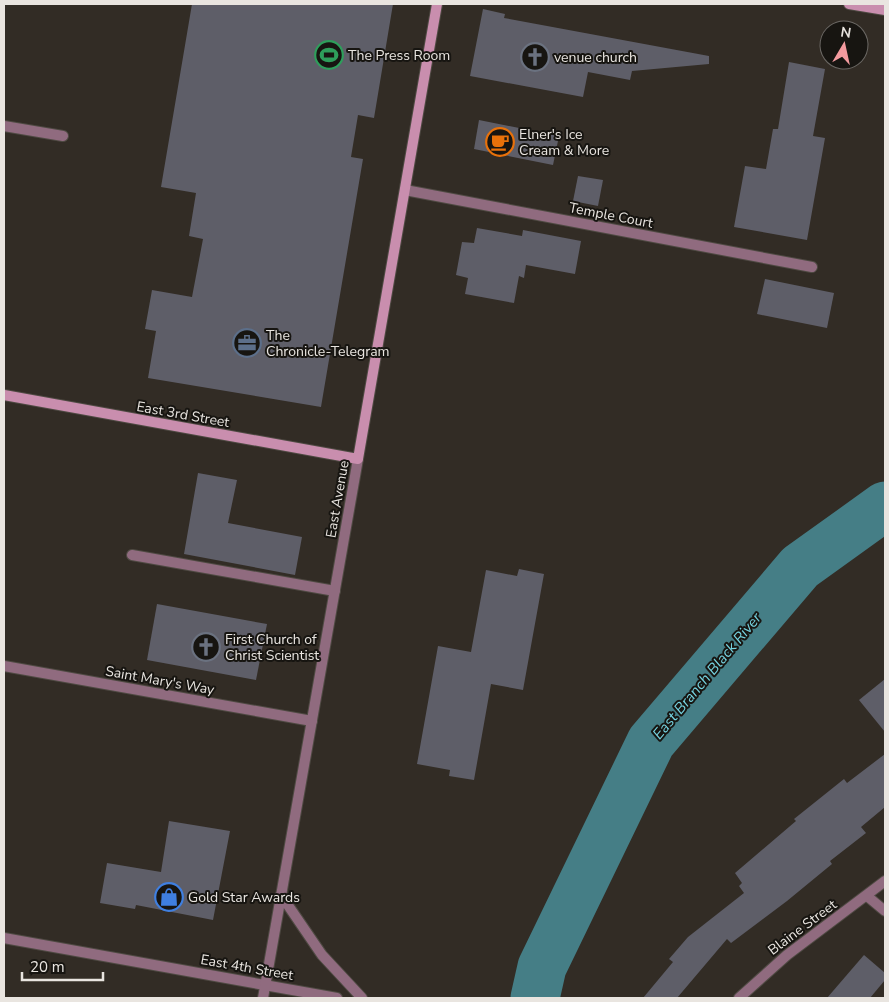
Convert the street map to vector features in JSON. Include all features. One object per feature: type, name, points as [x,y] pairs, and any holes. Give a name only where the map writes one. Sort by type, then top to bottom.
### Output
[{"type":"main road","name":"East Avenue","points":[[358,459],[437,4]]},
{"type":"main road","points":[[849,4],[885,10]]},
{"type":"main road","name":"East 3rd Street","points":[[4,396],[358,459]]},
{"type":"street","points":[[4,126],[63,136]]},
{"type":"street","name":"Temple Court","points":[[405,190],[812,267]]},
{"type":"street","name":"East Avenue","points":[[263,998],[358,459]]},
{"type":"street","points":[[132,555],[335,591]]},
{"type":"street","name":"Saint Mary's Way","points":[[4,666],[312,721]]},
{"type":"street","name":"Blaine Street","points":[[738,998],[787,955],[885,881]]},
{"type":"street","points":[[281,895],[322,955],[362,998]]},
{"type":"street","points":[[867,896],[885,911]]},
{"type":"street","name":"East 4th Street","points":[[4,938],[337,998]]},
{"type":"building","points":[[192,4],[393,4],[374,118],[358,115],[351,157],[363,159],[321,407],[148,378],[156,331],[145,329],[152,290],[192,297],[203,239],[189,236],[196,193],[161,187]]},
{"type":"building","points":[[483,9],[505,14],[504,18],[709,56],[709,64],[632,71],[630,80],[588,72],[583,97],[470,76]]},
{"type":"building","points":[[789,62],[825,70],[813,136],[825,138],[807,240],[734,227],[745,166],[766,169],[773,129],[778,129]]},
{"type":"building","points":[[479,120],[559,136],[553,165],[474,149]]},
{"type":"building","points":[[578,176],[603,180],[598,206],[573,201]]},
{"type":"building","points":[[477,228],[522,236],[523,230],[581,241],[575,274],[526,265],[524,278],[519,276],[514,303],[465,294],[468,278],[456,275],[462,242],[474,243]]},
{"type":"building","points":[[765,279],[834,293],[827,328],[757,314]]},
{"type":"building","points":[[198,473],[237,480],[228,523],[302,537],[295,575],[184,554]]},
{"type":"building","points":[[519,569],[544,574],[523,690],[491,684],[474,780],[449,776],[450,770],[417,764],[438,646],[471,652],[486,570],[517,576]]},
{"type":"building","points":[[157,604],[267,624],[256,680],[147,660]]},
{"type":"building","points":[[885,679],[885,732],[859,700]]},
{"type":"building","points":[[885,754],[885,807],[861,827],[866,833],[830,861],[832,864],[787,901],[731,943],[727,939],[677,998],[643,998],[673,962],[669,959],[688,937],[744,893],[739,886],[742,883],[735,873],[796,821],[794,819],[844,779],[847,783]]},
{"type":"building","points":[[169,821],[230,831],[213,920],[136,905],[135,909],[100,903],[107,863],[161,872]]},
{"type":"building","points":[[864,955],[885,973],[885,980],[870,998],[827,998]]},
{"type":"waterway","name":"East Branch Black River","points":[[535,998],[542,967],[651,742],[800,567],[885,506]]},
{"type":"place","name":"The Press Room","points":[[329,55]]},
{"type":"place","name":"venue church","points":[[535,57]]},
{"type":"place","name":"Elner's Ice Cream & More","points":[[500,142]]},
{"type":"place","name":"The Chronicle-Telegram","points":[[247,343]]},
{"type":"place","name":"First Church of Christ Scientist","points":[[206,647]]},
{"type":"place","name":"Gold Star Awards","points":[[169,897]]}]
